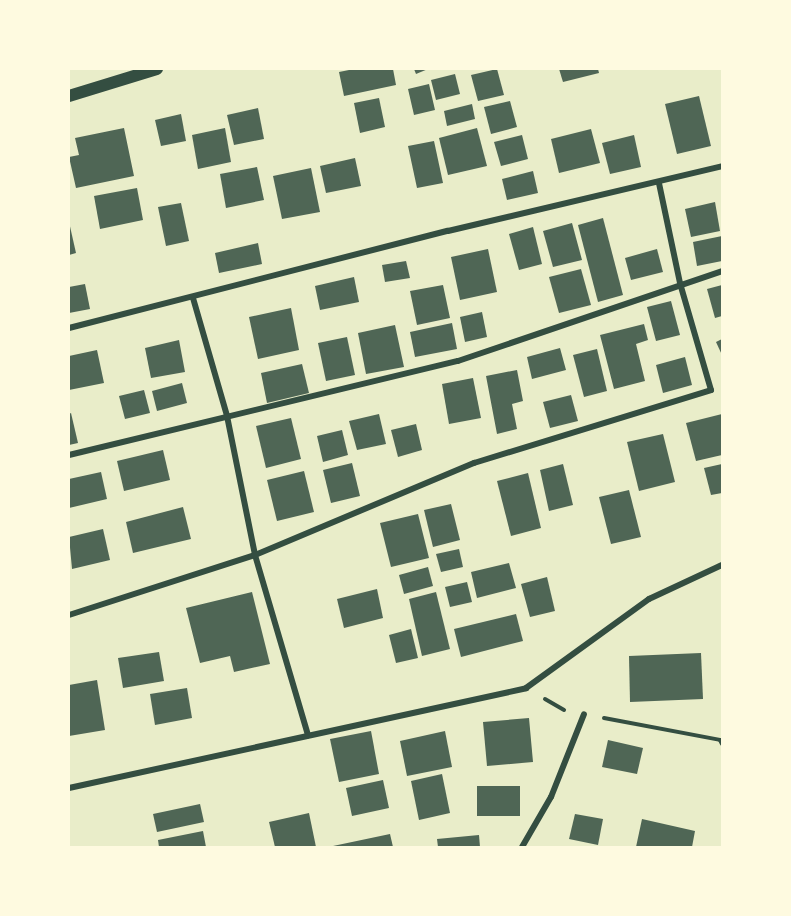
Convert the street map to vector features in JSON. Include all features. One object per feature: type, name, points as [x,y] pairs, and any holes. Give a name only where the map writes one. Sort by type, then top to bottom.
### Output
[{"type":"main road","points":[[69,96],[157,69]]},
{"type":"street","points":[[69,328],[448,231],[659,183],[722,166]]},
{"type":"street","points":[[69,615],[255,555],[474,462],[711,390],[680,283],[659,183]]},
{"type":"street","points":[[69,455],[458,361],[680,283],[722,271]]},
{"type":"street","points":[[193,298],[227,416],[255,555],[308,735]]},
{"type":"street","points":[[69,788],[526,688],[649,599],[722,565]]},
{"type":"street","points":[[522,847],[551,797],[584,714]]},
{"type":"path","points":[[526,688],[564,710],[720,740],[722,744]]},
{"type":"building","points":[[354,69],[393,69],[396,85],[344,96],[339,72]]},
{"type":"building","points":[[414,69],[428,69],[416,74]]},
{"type":"building","points":[[497,69],[504,95],[478,101],[471,75]]},
{"type":"building","points":[[559,69],[598,69],[599,73],[563,82]]},
{"type":"building","points":[[455,74],[460,94],[436,100],[431,80]]},
{"type":"building","points":[[429,84],[435,110],[414,115],[408,89]]},
{"type":"building","points":[[699,96],[711,146],[677,154],[665,104]]},
{"type":"building","points":[[379,98],[385,127],[360,133],[354,103]]},
{"type":"building","points":[[510,101],[517,127],[491,134],[484,107]]},
{"type":"building","points":[[472,104],[475,119],[447,126],[444,111]]},
{"type":"building","points":[[258,108],[264,139],[234,145],[227,115]]},
{"type":"building","points":[[181,114],[186,141],[161,146],[155,120]]},
{"type":"building","points":[[124,128],[134,176],[76,188],[69,157],[79,155],[75,138]]},
{"type":"building","points":[[225,128],[231,162],[198,169],[192,135]]},
{"type":"building","points":[[477,128],[487,166],[448,175],[439,138]]},
{"type":"building","points":[[591,129],[600,163],[559,173],[551,139]]},
{"type":"building","points":[[522,135],[528,159],[501,166],[494,142]]},
{"type":"building","points":[[634,135],[641,167],[610,174],[602,143]]},
{"type":"building","points":[[434,141],[443,183],[417,188],[408,146]]},
{"type":"building","points":[[355,158],[361,186],[326,193],[320,166]]},
{"type":"building","points":[[257,167],[264,200],[226,208],[220,174]]},
{"type":"building","points":[[311,168],[320,212],[282,219],[273,176]]},
{"type":"building","points":[[533,171],[538,193],[507,200],[502,179]]},
{"type":"building","points":[[137,188],[143,220],[100,229],[94,196]]},
{"type":"building","points":[[715,202],[720,231],[691,237],[685,209]]},
{"type":"building","points":[[181,203],[189,241],[166,246],[158,207]]},
{"type":"building","points":[[603,218],[623,295],[598,302],[578,225]]},
{"type":"building","points":[[69,222],[76,253],[69,255]]},
{"type":"building","points":[[572,223],[582,260],[553,267],[543,231]]},
{"type":"building","points":[[533,227],[542,264],[519,270],[509,234]]},
{"type":"building","points":[[722,236],[722,261],[697,266],[693,242]]},
{"type":"building","points":[[258,243],[262,264],[219,273],[215,253]]},
{"type":"building","points":[[488,249],[497,292],[460,300],[451,257]]},
{"type":"building","points":[[657,249],[663,272],[631,280],[625,258]]},
{"type":"building","points":[[406,261],[410,278],[385,282],[382,265]]},
{"type":"building","points":[[581,269],[591,305],[559,313],[549,277]]},
{"type":"building","points":[[354,277],[359,302],[320,310],[315,286]]},
{"type":"building","points":[[85,284],[90,309],[69,313],[69,287]]},
{"type":"building","points":[[443,285],[450,318],[417,325],[410,291]]},
{"type":"building","points":[[722,285],[722,316],[715,318],[707,289]]},
{"type":"building","points":[[671,301],[680,335],[656,341],[647,307]]},
{"type":"building","points":[[291,308],[299,350],[258,359],[249,317]]},
{"type":"building","points":[[482,312],[487,337],[465,342],[460,317]]},
{"type":"building","points":[[452,323],[457,349],[415,357],[410,332]]},
{"type":"building","points":[[644,324],[648,340],[636,344],[645,381],[614,389],[600,335]]},
{"type":"building","points":[[395,325],[404,367],[366,374],[358,333]]},
{"type":"building","points":[[347,337],[355,375],[326,381],[318,343]]},
{"type":"building","points":[[722,339],[722,355],[716,342]]},
{"type":"building","points":[[179,340],[185,372],[151,378],[145,348]]},
{"type":"building","points":[[560,348],[566,370],[532,379],[527,357]]},
{"type":"building","points":[[597,349],[607,391],[584,397],[573,355]]},
{"type":"building","points":[[97,350],[104,383],[69,390],[69,356]]},
{"type":"building","points":[[685,357],[692,385],[663,393],[656,365]]},
{"type":"building","points":[[302,364],[309,393],[267,403],[261,373]]},
{"type":"building","points":[[517,370],[523,401],[512,404],[517,429],[497,434],[486,376]]},
{"type":"building","points":[[473,378],[481,418],[449,424],[442,384]]},
{"type":"building","points":[[182,383],[187,403],[157,411],[152,391]]},
{"type":"building","points":[[144,390],[150,413],[125,419],[119,396]]},
{"type":"building","points":[[571,395],[578,421],[550,428],[543,402]]},
{"type":"building","points":[[71,413],[78,443],[69,445],[69,414]]},
{"type":"building","points":[[379,414],[386,444],[357,450],[349,421]]},
{"type":"building","points":[[722,414],[722,455],[696,461],[686,423]]},
{"type":"building","points":[[291,418],[301,459],[266,468],[256,426]]},
{"type":"building","points":[[416,424],[422,450],[398,457],[391,430]]},
{"type":"building","points":[[342,430],[348,455],[323,462],[317,436]]},
{"type":"building","points":[[663,434],[675,482],[639,491],[627,442]]},
{"type":"building","points":[[163,450],[170,480],[124,491],[117,461]]},
{"type":"building","points":[[352,463],[360,496],[331,503],[323,470]]},
{"type":"building","points":[[563,464],[573,505],[549,511],[540,470]]},
{"type":"building","points":[[722,464],[722,493],[711,495],[704,468]]},
{"type":"building","points":[[304,471],[314,512],[277,521],[267,480]]},
{"type":"building","points":[[101,472],[107,499],[69,508],[69,479]]},
{"type":"building","points":[[528,473],[541,528],[511,536],[497,481]]},
{"type":"building","points":[[629,490],[641,537],[611,544],[599,497]]},
{"type":"building","points":[[451,504],[460,540],[433,547],[424,510]]},
{"type":"building","points":[[183,507],[191,539],[133,553],[126,522]]},
{"type":"building","points":[[418,514],[429,558],[391,567],[380,523]]},
{"type":"building","points":[[103,529],[110,560],[72,569],[69,537]]},
{"type":"building","points":[[459,549],[463,567],[441,572],[436,554]]},
{"type":"building","points":[[509,563],[516,588],[477,598],[471,572]]},
{"type":"building","points":[[428,567],[433,586],[404,594],[399,575]]},
{"type":"building","points":[[547,577],[555,611],[530,617],[521,584]]},
{"type":"building","points":[[467,582],[472,602],[450,607],[445,587]]},
{"type":"building","points":[[377,589],[383,618],[344,628],[337,599]]},
{"type":"building","points":[[252,592],[270,664],[234,672],[230,656],[200,663],[186,608]]},
{"type":"building","points":[[436,592],[450,649],[422,656],[409,599]]},
{"type":"building","points":[[516,614],[523,641],[461,657],[454,629]]},
{"type":"building","points":[[411,629],[418,658],[396,663],[389,635]]},
{"type":"building","points":[[159,652],[164,681],[123,688],[118,658]]},
{"type":"building","points":[[701,653],[703,699],[630,702],[629,656]]},
{"type":"building","points":[[97,680],[105,730],[69,736],[69,685]]},
{"type":"building","points":[[187,688],[192,718],[155,725],[150,694]]},
{"type":"building","points":[[529,718],[533,762],[487,766],[483,722]]},
{"type":"building","points":[[371,731],[379,774],[339,782],[330,739]]},
{"type":"building","points":[[445,731],[452,767],[407,776],[400,741]]},
{"type":"building","points":[[608,740],[643,748],[637,774],[602,767]]},
{"type":"building","points":[[442,774],[450,813],[419,820],[411,781]]},
{"type":"building","points":[[383,780],[389,808],[352,816],[346,788]]},
{"type":"building","points":[[477,786],[520,786],[520,816],[477,816]]},
{"type":"building","points":[[200,804],[204,822],[157,832],[153,814]]},
{"type":"building","points":[[309,813],[316,847],[275,847],[269,822]]},
{"type":"building","points":[[575,814],[603,819],[598,845],[569,839]]},
{"type":"building","points":[[642,819],[695,831],[692,847],[636,847]]},
{"type":"building","points":[[203,831],[206,847],[159,847],[158,840]]},
{"type":"building","points":[[390,834],[393,847],[333,846]]},
{"type":"building","points":[[479,835],[480,847],[438,847],[437,839]]}]
